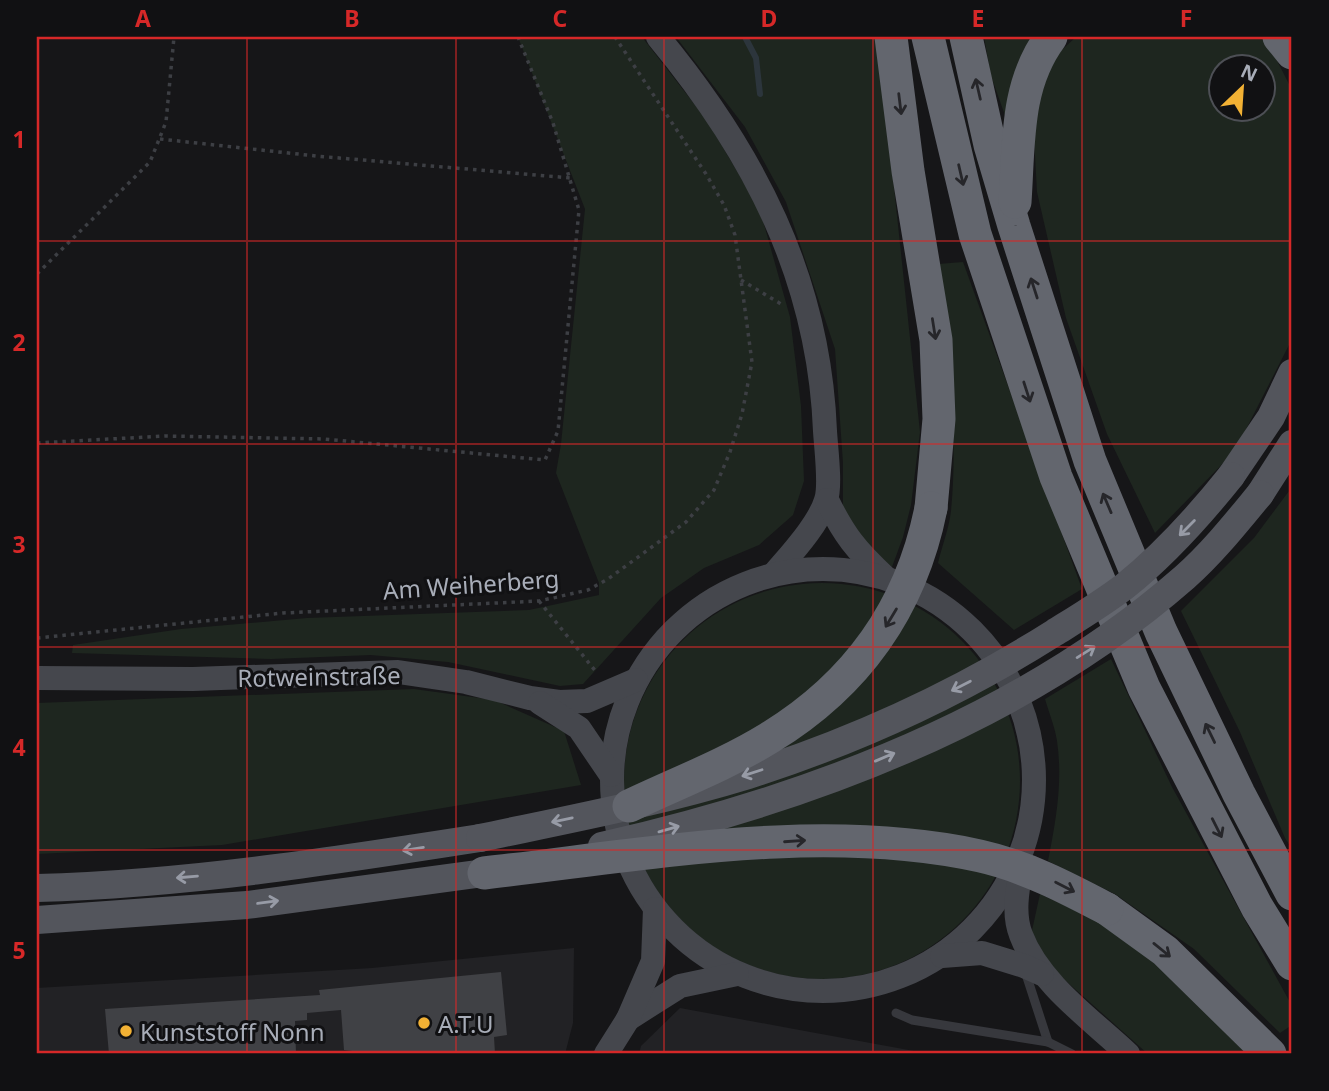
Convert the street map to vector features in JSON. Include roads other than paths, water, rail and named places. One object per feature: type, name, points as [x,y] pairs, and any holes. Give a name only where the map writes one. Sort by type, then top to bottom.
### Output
[{"type":"highway","points":[[629,806],[770,737],[848,676],[876,642],[896,609],[925,540],[931,508],[939,419],[936,340],[908,171],[891,37]]},
{"type":"highway","points":[[928,37],[975,234],[1056,477],[1144,688],[1258,906],[1292,964]]},
{"type":"highway","points":[[966,37],[990,145],[1090,461],[1161,632],[1239,794],[1292,894]]},
{"type":"highway","points":[[1014,226],[1025,87],[1038,54],[1051,37]]},
{"type":"highway","points":[[1279,37],[1292,53]]},
{"type":"highway","points":[[484,873],[713,847],[811,839],[905,844],[982,857],[1056,883],[1107,909],[1165,951],[1270,1054]]},
{"type":"main road","points":[[658,37],[712,106],[748,162],[782,236],[796,272],[818,358],[825,411],[827,500],[842,531],[863,557],[885,577]]},
{"type":"main road","points":[[37,888],[244,873],[480,838],[629,806],[736,778],[806,755],[863,732],[975,679],[1028,649],[1123,587],[1199,516],[1231,476],[1271,417],[1292,373]]},
{"type":"main road","points":[[37,922],[247,905],[484,873],[633,839],[816,784],[930,738],[1042,679],[1097,644],[1140,613],[1194,568],[1226,536],[1260,494],[1292,444]]},
{"type":"main road","points":[[774,573],[804,540],[827,500]]},
{"type":"main road","points":[[1026,845],[1006,888],[978,926],[942,956],[904,976],[863,988],[820,992],[778,987],[737,974],[692,947],[655,909],[636,879],[621,846],[613,810],[611,775],[618,726],[636,680],[655,650],[679,624],[708,601],[740,585],[774,573],[830,568],[885,577],[929,596],[968,625],[999,661],[1021,704],[1034,750],[1035,798],[1026,845],[1016,897],[1020,934],[1033,970]]},
{"type":"main road","name":"Rotweinstraße","points":[[37,678],[193,679],[398,671],[559,702],[587,701],[636,680]]},
{"type":"main road","points":[[530,698],[579,728],[611,775]]},
{"type":"main road","points":[[606,1054],[628,1019],[653,961],[655,909]]},
{"type":"main road","points":[[942,956],[982,953],[1033,970],[1128,1054]]},
{"type":"main road","points":[[628,1019],[680,986],[737,974]]},
{"type":"lane","points":[[1033,970],[1048,1042]]},
{"type":"lane","points":[[896,1013],[912,1020],[1048,1042],[1072,1054]]},
{"type":"waterway","points":[[745,37],[756,58],[760,94]]},
{"type":"place","name":"A.T.U","points":[[424,1023]]},
{"type":"place","name":"Kunststoff Nonn","points":[[126,1031]]}]
